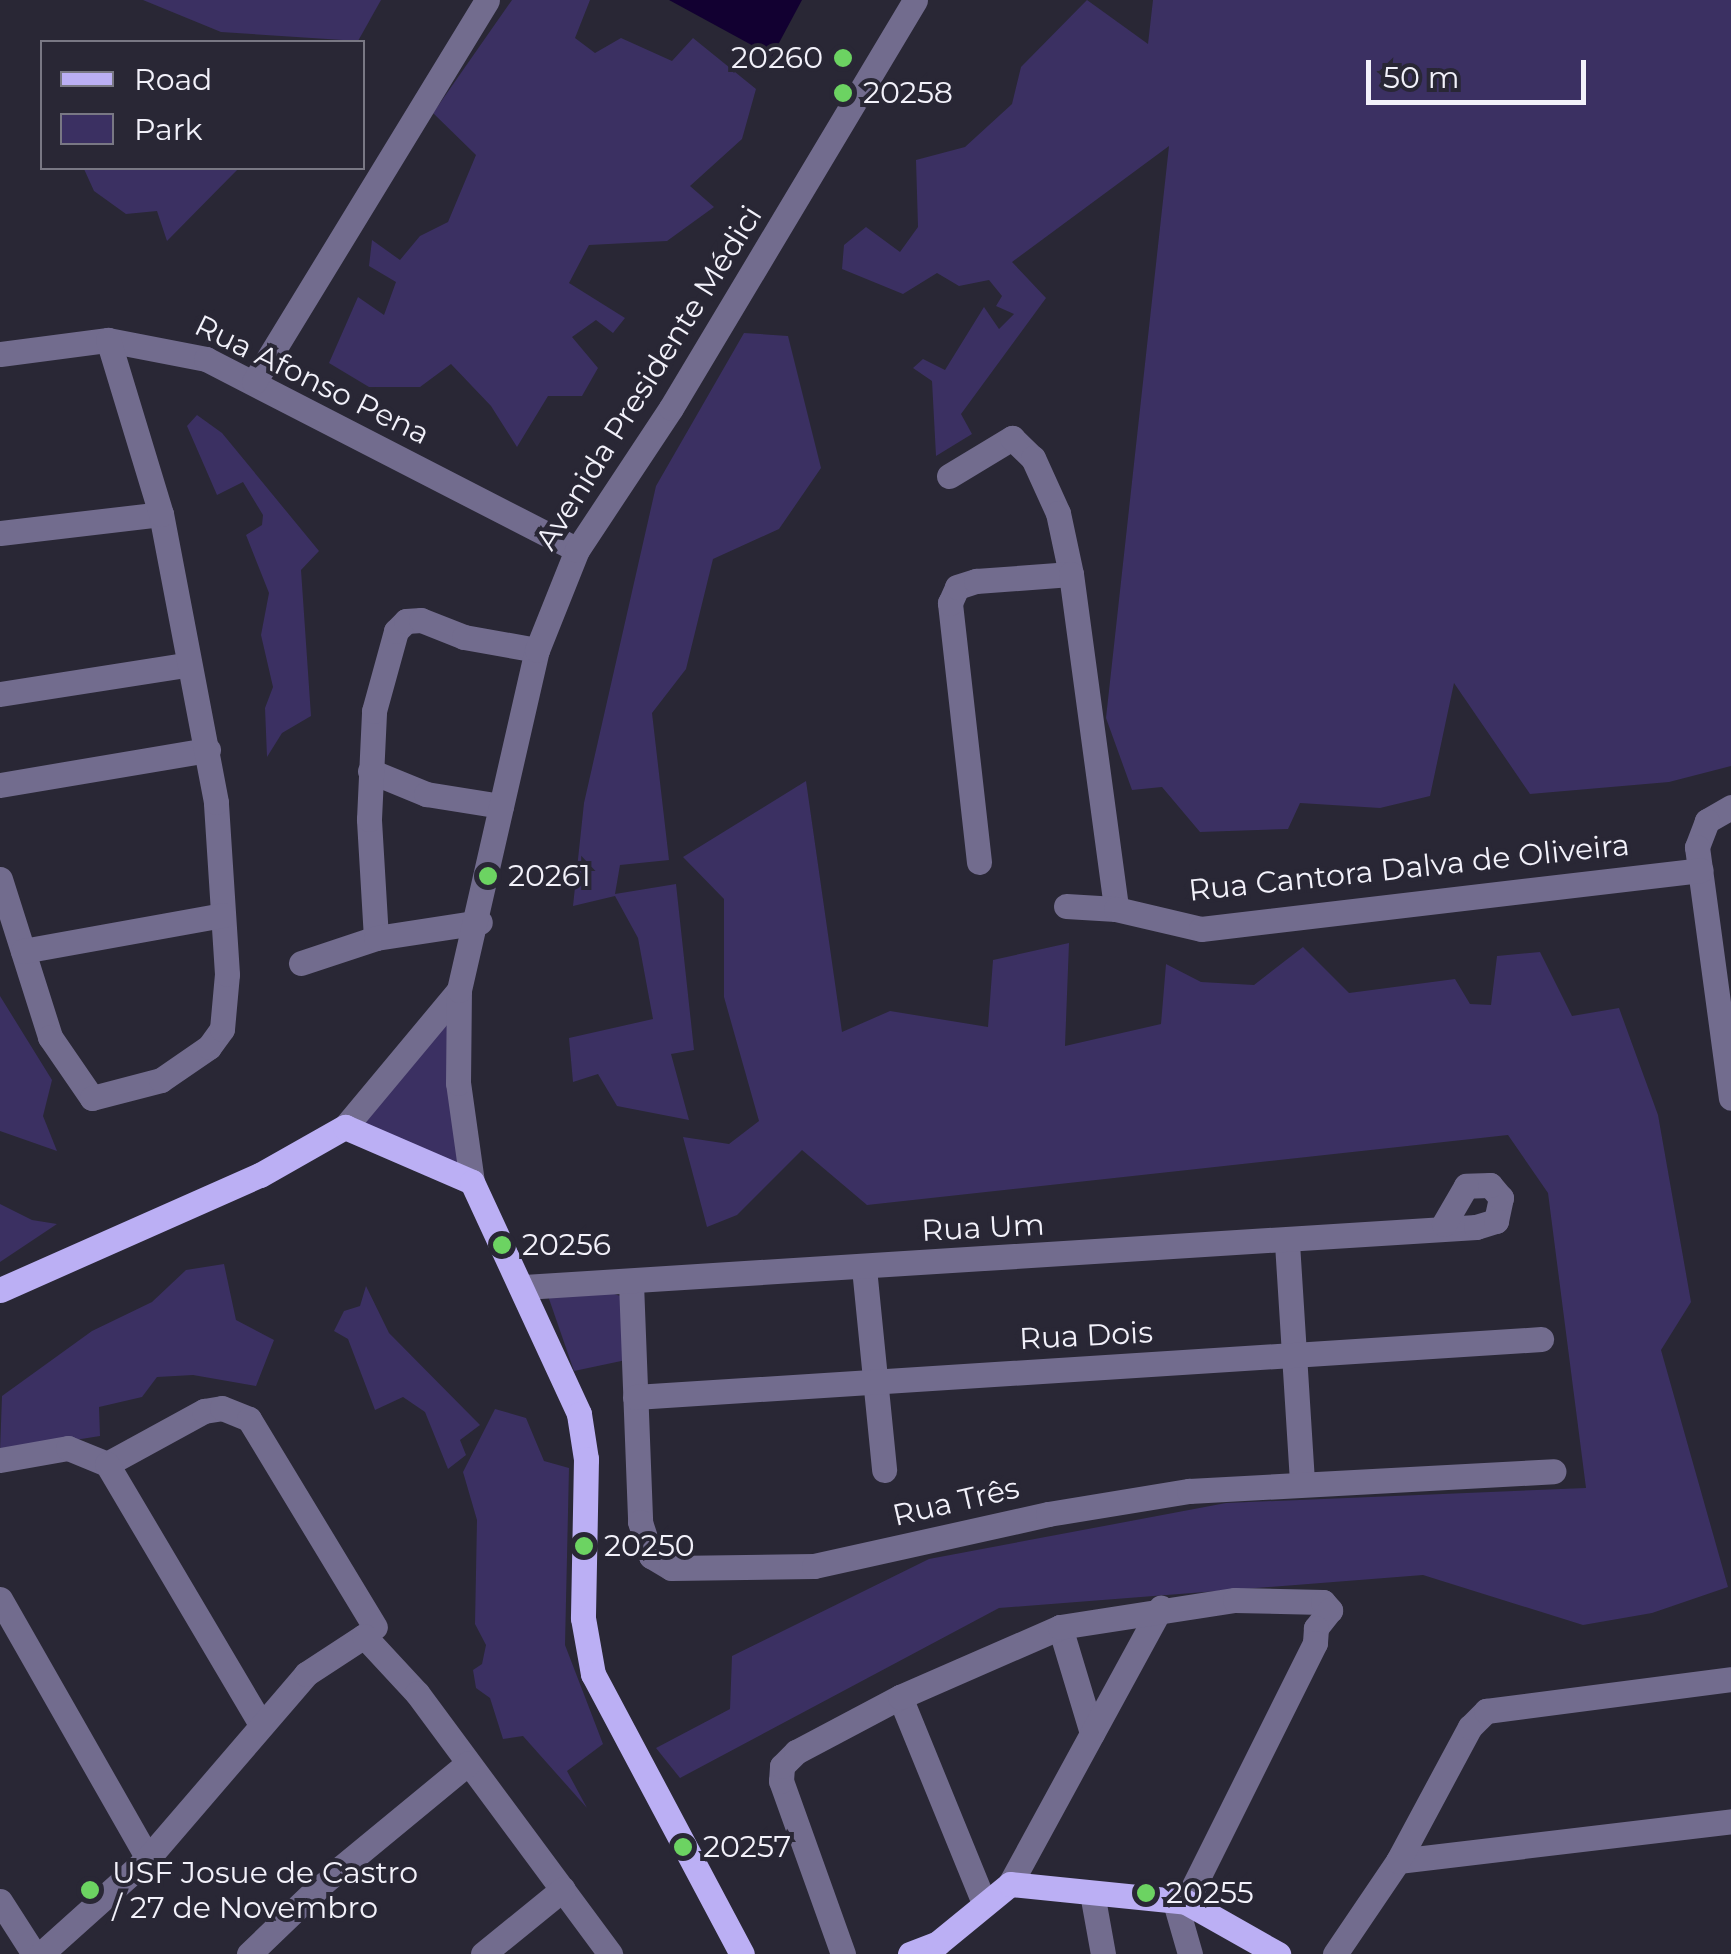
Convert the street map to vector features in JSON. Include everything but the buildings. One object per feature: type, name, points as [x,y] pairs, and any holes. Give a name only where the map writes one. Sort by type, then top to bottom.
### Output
[{"type":"main road","points":[[0,1290],[260,1174],[345,1127],[472,1182],[564,1373],[584,1436],[583,1618],[593,1674],[742,1954]]},
{"type":"main road","points":[[910,1954],[938,1949],[982,1900],[1010,1884],[1181,1902],[1278,1954]]},
{"type":"street","name":"Avenida Presidente Médici","points":[[472,1182],[456,1056],[460,990],[480,922],[501,806],[537,650],[577,550],[671,408],[915,0]]},
{"type":"street","points":[[254,382],[481,2]]},
{"type":"street","name":"Rua Afonso Pena","points":[[0,354],[108,340],[169,347],[254,382],[577,550]]},
{"type":"street","points":[[0,879],[59,1057],[92,1098],[184,1068],[222,1029],[223,914],[208,750],[186,665],[162,514],[108,340]]},
{"type":"street","points":[[949,476],[1012,438],[1033,458],[1058,513],[1071,574],[1116,909]]},
{"type":"street","points":[[0,534],[162,514]]},
{"type":"street","points":[[979,862],[950,603],[957,586],[976,581],[1071,574]]},
{"type":"street","points":[[376,938],[370,771],[384,660],[406,621],[537,650]]},
{"type":"street","points":[[0,694],[186,665]]},
{"type":"street","points":[[0,784],[208,750]]},
{"type":"street","points":[[370,771],[426,794],[501,806]]},
{"type":"street","points":[[1730,807],[1700,828],[1701,870],[1721,952],[1731,1098]]},
{"type":"street","name":"Rua Cantora Dalva de Oliveira","points":[[1066,906],[1116,909],[1201,930],[1309,912],[1701,870]]},
{"type":"street","points":[[23,951],[223,914]]},
{"type":"street","points":[[300,963],[376,938],[480,922]]},
{"type":"street","name":"Avenida Presidente Médici","points":[[345,1127],[460,990]]},
{"type":"street","name":"Rua Um","points":[[524,1287],[1287,1243],[1444,1224]]},
{"type":"street","points":[[1287,1243],[1302,1483]]},
{"type":"street","points":[[864,1268],[884,1470]]},
{"type":"street","name":"Rua Três","points":[[631,1283],[634,1397],[645,1545],[654,1560],[671,1568],[814,1566],[1109,1503],[1302,1483],[1553,1472]]},
{"type":"street","name":"Rua Dois","points":[[634,1397],[1296,1358],[1542,1339]]},
{"type":"street","points":[[106,1464],[204,1411],[222,1408],[250,1419],[375,1627]]},
{"type":"street","points":[[0,1460],[68,1448],[106,1464],[260,1724]]},
{"type":"street","points":[[844,1954],[808,1870],[781,1769],[796,1752],[900,1697],[1060,1627],[1161,1607],[1303,1598],[1330,1610],[1181,1902],[1190,1954]]},
{"type":"street","points":[[0,1599],[148,1858]]},
{"type":"street","points":[[1010,1884],[1161,1607]]},
{"type":"street","points":[[1060,1627],[1092,1733]]},
{"type":"street","points":[[0,1901],[37,1954],[148,1858],[260,1724],[318,1664],[364,1636],[417,1692],[610,1954]]},
{"type":"street","points":[[1335,1954],[1398,1860],[1465,1735],[1486,1711],[1731,1680]]},
{"type":"street","points":[[900,1697],[982,1900]]},
{"type":"street","points":[[250,1954],[325,1881],[468,1763]]},
{"type":"street","points":[[1398,1860],[1731,1821]]},
{"type":"street","points":[[484,1954],[563,1889]]},
{"type":"street","points":[[1092,1893],[1103,1954]]},
{"type":"green space","points":[[143,0],[381,0],[359,40],[221,32]]},
{"type":"green space","points":[[512,0],[590,0],[575,38],[595,53],[621,38],[672,61],[693,38],[756,89],[742,139],[690,186],[714,207],[667,241],[589,245],[569,283],[625,318],[613,333],[596,320],[572,337],[598,368],[582,396],[548,396],[517,447],[491,406],[451,364],[420,387],[369,387],[329,363],[358,297],[384,315],[396,282],[369,266],[372,240],[400,260],[420,236],[448,222],[476,155],[433,113]]},
{"type":"green space","points":[[1087,0],[1148,44],[1153,0],[1731,0],[1731,766],[1669,782],[1530,794],[1454,683],[1430,796],[1380,808],[1300,803],[1288,829],[1200,832],[1162,787],[1132,790],[1106,718],[1169,146],[1012,262],[1046,298],[961,414],[972,434],[936,456],[932,381],[913,368],[923,359],[945,370],[984,307],[999,329],[1014,314],[996,306],[1002,296],[989,280],[959,286],[937,273],[903,294],[842,269],[844,245],[866,227],[900,252],[918,227],[916,160],[965,147],[1012,104],[1021,67]]},
{"type":"green space","points":[[84,170],[237,170],[167,241],[157,211],[126,214],[94,191]]},
{"type":"green space","points":[[744,333],[788,336],[821,468],[779,529],[713,559],[686,669],[652,713],[669,860],[620,865],[615,894],[676,884],[694,1050],[671,1054],[689,1120],[617,1106],[598,1074],[573,1082],[569,1038],[653,1019],[638,938],[615,896],[573,906],[584,803],[656,486]]},
{"type":"green space","points":[[197,415],[222,433],[319,551],[301,570],[311,716],[282,733],[267,757],[265,708],[273,687],[261,635],[269,593],[246,535],[262,525],[263,515],[243,482],[217,495],[187,426]]},
{"type":"green space","points":[[806,781],[842,1032],[890,1011],[988,1027],[993,960],[1069,943],[1065,1046],[1161,1024],[1166,964],[1201,982],[1254,985],[1303,947],[1349,993],[1455,979],[1470,1004],[1491,1005],[1497,956],[1540,952],[1572,1016],[1619,1008],[1658,1115],[1691,1302],[1661,1350],[1728,1587],[1652,1613],[1583,1625],[1423,1575],[999,1608],[680,1778],[656,1748],[730,1709],[732,1656],[929,1559],[1226,1503],[1586,1488],[1548,1193],[1508,1135],[867,1205],[802,1150],[737,1215],[707,1227],[683,1137],[729,1144],[759,1121],[724,997],[724,899],[683,857]]},
{"type":"green space","points":[[451,994],[468,1180],[349,1127]]},
{"type":"green space","points":[[0,996],[52,1080],[43,1116],[57,1151],[0,1131]]},
{"type":"green space","points":[[0,1204],[32,1220],[57,1224],[0,1262]]},
{"type":"green space","points":[[224,1264],[236,1320],[274,1340],[256,1386],[193,1375],[157,1377],[142,1397],[99,1407],[100,1436],[0,1452],[2,1396],[92,1331],[152,1302],[186,1270]]},
{"type":"green space","points":[[366,1286],[389,1333],[480,1425],[460,1440],[466,1455],[448,1469],[425,1412],[403,1397],[375,1410],[348,1339],[334,1331],[344,1311],[360,1306]]},
{"type":"green space","points":[[603,1290],[626,1298],[626,1360],[574,1371],[547,1293]]},
{"type":"green space","points":[[495,1409],[526,1418],[544,1461],[569,1468],[565,1645],[603,1744],[567,1771],[587,1808],[523,1736],[503,1739],[490,1698],[476,1688],[473,1670],[482,1664],[486,1645],[475,1624],[477,1520],[463,1472]]},
{"type":"shaded area","points":[[669,0],[802,0],[772,56]]},
{"type":"place","name":"20260","points":[[843,58]]},
{"type":"place","name":"20258","points":[[843,93]]},
{"type":"place","name":"20261","points":[[488,876]]},
{"type":"place","name":"20256","points":[[502,1245]]},
{"type":"place","name":"20250","points":[[584,1546]]},
{"type":"place","name":"20257","points":[[683,1847]]},
{"type":"place","name":"USF Josue de Castro / 27 de Novembro","points":[[90,1890]]},
{"type":"place","name":"20255","points":[[1146,1893]]}]
